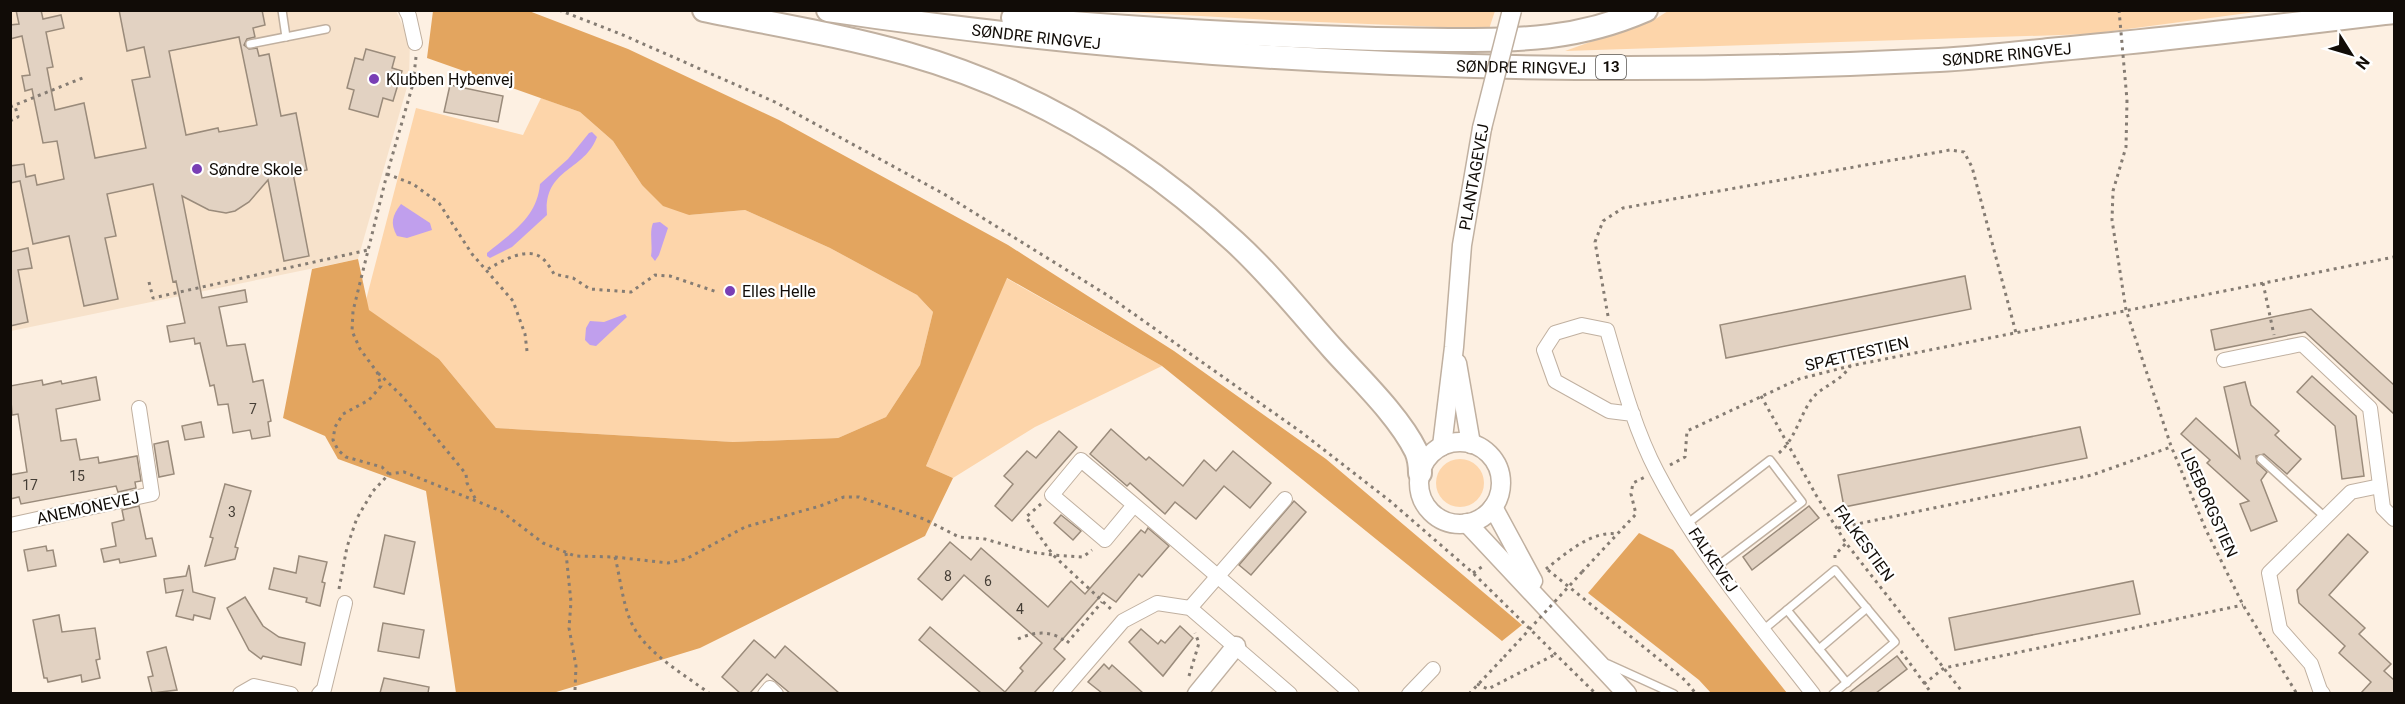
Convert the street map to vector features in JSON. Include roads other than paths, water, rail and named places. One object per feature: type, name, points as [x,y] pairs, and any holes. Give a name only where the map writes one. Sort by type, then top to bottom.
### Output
[{"type":"main road","points":[[704,10],[908,54],[961,71],[1015,92],[1126,154],[1186,199],[1228,236],[1285,295],[1397,424],[1416,450],[1420,473]]},
{"type":"main road","name":"SØNDRE RINGVEJ","points":[[828,10],[919,24],[1270,57],[1562,68],[1724,67],[1942,60],[2183,39],[2394,12]]},
{"type":"main road","points":[[917,10],[1240,34],[1380,40],[1515,40],[1574,34],[1646,10]]},
{"type":"street","points":[[406,10],[415,43]]},
{"type":"street","name":"PLANTAGEVEJ","points":[[1442,446],[1454,347],[1462,245],[1482,129],[1512,10]]},
{"type":"street","name":"FALKEVEJ","points":[[1633,414],[1609,411],[1555,381],[1544,350],[1555,333],[1582,325],[1606,330],[1633,414],[1657,472],[1715,568],[1813,693]]},
{"type":"street","points":[[2224,360],[2302,344],[2370,408],[2383,508],[2394,519]]},
{"type":"street","name":"PLANTAGEVEJ","points":[[1454,347],[1471,444]]},
{"type":"street","name":"ANEMONEVEJ","points":[[10,525],[152,494],[139,408]]},
{"type":"street","points":[[1456,442],[1471,444],[1488,453],[1498,469],[1501,489],[1493,507],[1486,515],[1467,523],[1444,521],[1426,507],[1421,496],[1420,473],[1432,453],[1442,446],[1456,442]]},
{"type":"street","points":[[1134,505],[1106,540],[1052,495],[1081,460],[1134,505],[1353,693]]},
{"type":"street","points":[[2323,693],[2311,664],[2280,628],[2269,573],[2351,492],[2380,486]]},
{"type":"street","points":[[1195,612],[1218,577],[1285,499]]},
{"type":"street","points":[[1493,507],[1547,606]]},
{"type":"street","points":[[1467,523],[1627,693]]},
{"type":"street","points":[[319,693],[324,689],[345,603]]},
{"type":"street","points":[[1060,693],[1123,621],[1157,603],[1195,612],[1290,693]]},
{"type":"street","points":[[1193,685],[1236,646]]},
{"type":"street","points":[[1409,693],[1433,669]]},
{"type":"street","points":[[240,693],[254,687],[291,693]]},
{"type":"street","points":[[765,693],[770,688],[776,693]]},
{"type":"lane","points":[[282,10],[286,36]]},
{"type":"lane","points":[[250,44],[326,28]]},
{"type":"lane","points":[[2261,459],[2326,518]]},
{"type":"lane","points":[[1688,523],[1770,460],[1802,502],[1715,568]]},
{"type":"lane","points":[[1763,630],[1836,570],[1895,642],[1833,693]]},
{"type":"lane","points":[[1819,649],[1867,608]]},
{"type":"lane","points":[[1787,610],[1847,682]]},
{"type":"lane","points":[[1595,658],[1674,693]]},
{"type":"place","name":"Klubben Hybenvej","points":[[374,79]]},
{"type":"place","name":"Søndre Skole","points":[[197,169]]},
{"type":"place","name":"Elles Helle","points":[[730,291]]}]
